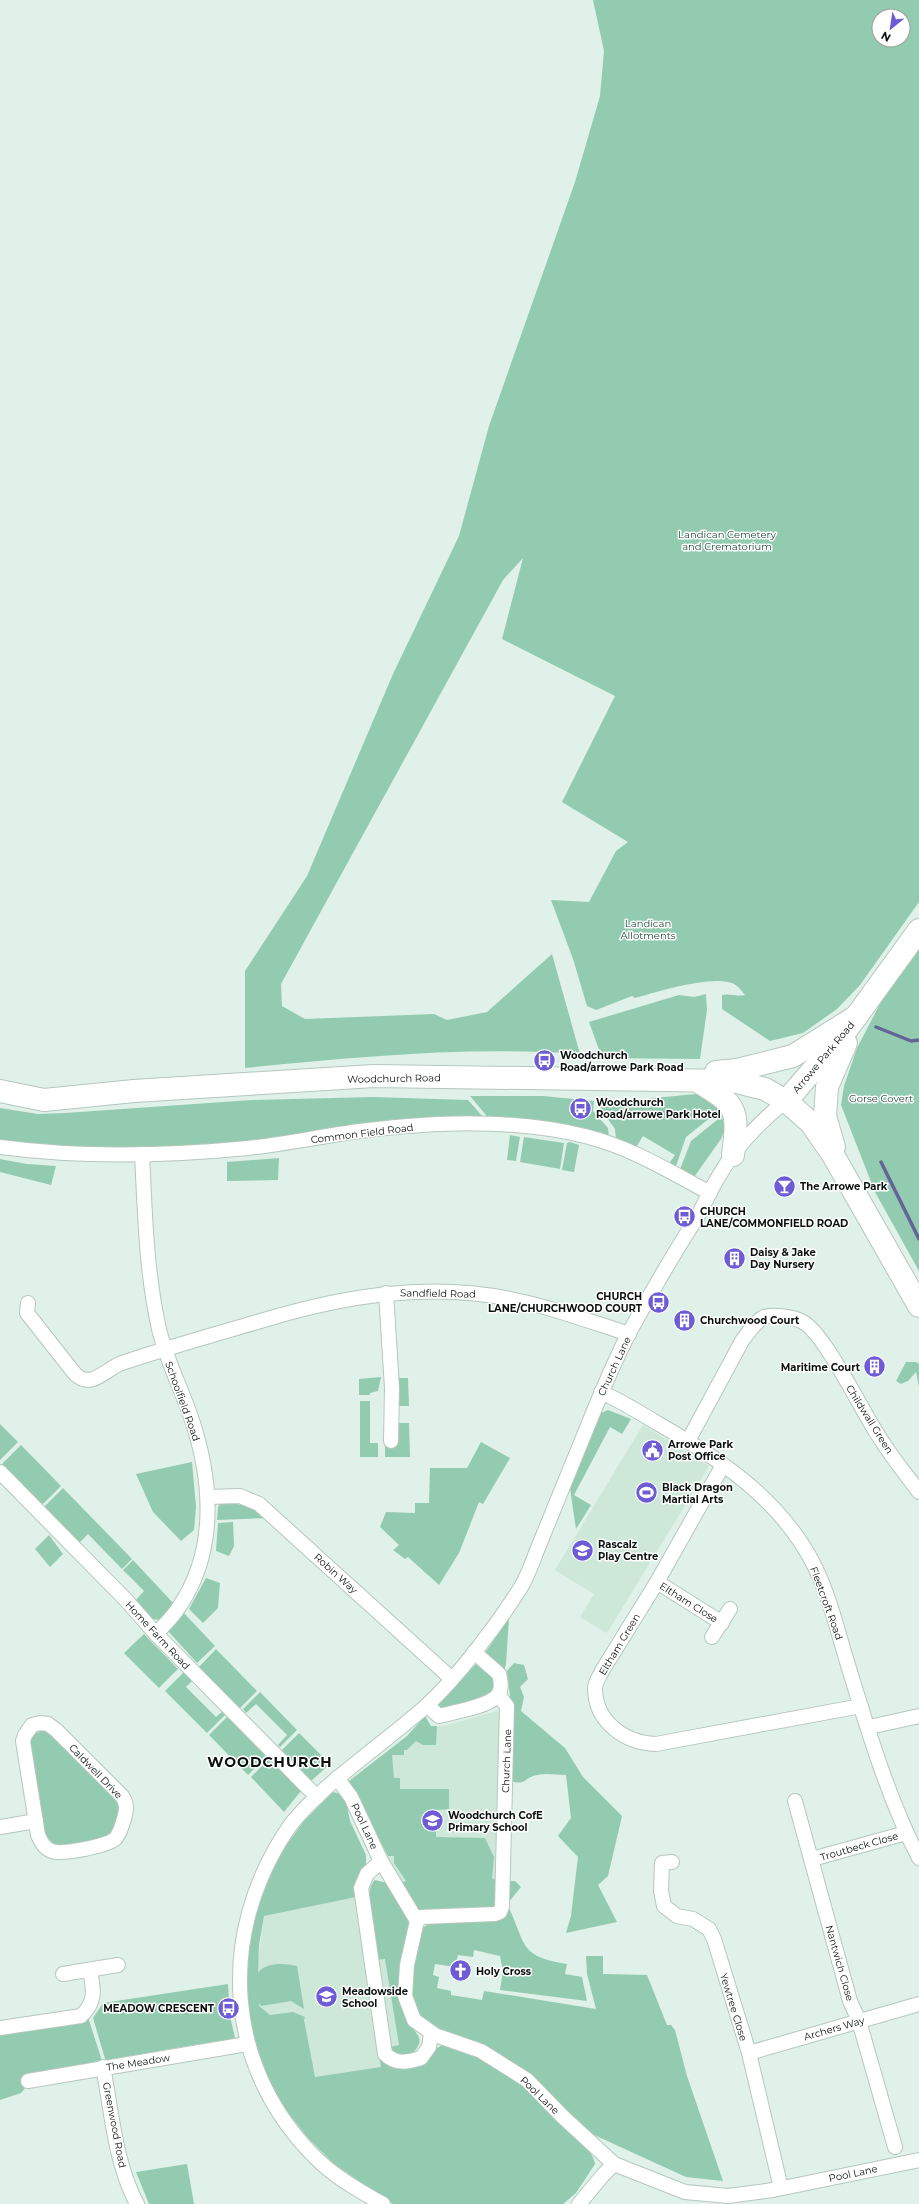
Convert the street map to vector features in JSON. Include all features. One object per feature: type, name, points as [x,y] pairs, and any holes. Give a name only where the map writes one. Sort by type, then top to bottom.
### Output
[{"type":"main road","name":"Arrowe Park Road","points":[[919,930],[840,1039],[786,1101],[811,1123],[839,1166],[919,1306]]},
{"type":"main road","points":[[635,1080],[737,1070],[793,1056],[857,1016]]},
{"type":"main road","points":[[839,1166],[825,1116],[827,1087],[857,1016]]},
{"type":"main road","name":"Woodchurch Road","points":[[0,1091],[44,1100],[134,1091],[374,1076],[733,1081],[765,1089],[786,1101]]},
{"type":"main road","points":[[697,1081],[726,1098],[734,1111],[736,1130],[733,1155]]},
{"type":"street","name":"Church Lane","points":[[317,1796],[427,1705],[452,1679],[474,1652],[523,1584],[601,1392],[629,1334],[733,1155],[765,1118],[786,1101]]},
{"type":"street","name":"Common Field Road","points":[[0,1148],[68,1154],[142,1154],[247,1148],[361,1131],[455,1123],[508,1125],[562,1131],[612,1143],[676,1173],[710,1193]]},
{"type":"street","name":"Schoolfield Road","points":[[142,1154],[148,1262],[160,1330],[165,1349],[198,1439],[208,1497],[204,1550],[199,1567],[180,1605],[156,1634]]},
{"type":"street","name":"Sandfield Road","points":[[28,1303],[27,1313],[75,1374],[85,1380],[96,1380],[120,1364],[266,1319],[342,1300],[386,1292],[448,1291],[510,1299],[578,1316],[629,1334]]},
{"type":"street","name":"Sandfield Road","points":[[386,1292],[392,1388],[391,1441]]},
{"type":"street","name":"Childwall Green","points":[[688,1441],[742,1341],[752,1328],[764,1317],[777,1316],[791,1319],[803,1322],[822,1342],[878,1435],[919,1492]]},
{"type":"street","name":"Fleetcroft Road","points":[[601,1392],[688,1441],[740,1476],[780,1513],[816,1568],[861,1706],[919,1858]]},
{"type":"street","name":"Eltham Green","points":[[723,1465],[657,1582],[618,1644],[595,1686],[598,1707],[611,1726],[619,1734],[642,1744],[656,1744],[861,1706]]},
{"type":"street","name":"Home Farm Road","points":[[0,1472],[126,1600],[156,1634],[317,1796]]},
{"type":"street","name":"Robin Way","points":[[208,1497],[240,1496],[259,1504],[452,1679]]},
{"type":"street","name":"Eltham Close","points":[[657,1582],[722,1623]]},
{"type":"street","points":[[712,1637],[730,1608]]},
{"type":"street","points":[[427,1705],[440,1716],[487,1703],[498,1695],[501,1684],[499,1674],[474,1652]]},
{"type":"street","name":"Church Lane","points":[[417,1921],[420,1917],[441,1914],[494,1914],[500,1912],[502,1907],[508,1706],[498,1695]]},
{"type":"street","points":[[869,1727],[919,1716]]},
{"type":"street","name":"Caldwell Drive","points":[[40,1723],[56,1730],[122,1796],[126,1808],[115,1838],[105,1845],[59,1852],[47,1849],[42,1843],[36,1821],[23,1741],[32,1725],[40,1723]]},
{"type":"street","name":"Pool Lane","points":[[337,1778],[351,1797],[381,1861],[417,1921],[407,1965],[405,1996],[414,2020],[432,2034],[481,2051],[527,2080],[562,2116],[614,2164],[685,2192],[728,2196],[776,2194],[919,2160]]},
{"type":"street","points":[[317,1796],[290,1825],[274,1850],[260,1880],[242,1940],[240,1971],[241,2012],[247,2044],[262,2082],[289,2127],[321,2163],[350,2186],[382,2204]]},
{"type":"street","name":"Nantwich Close","points":[[795,1801],[850,2001],[859,2021],[894,2147]]},
{"type":"street","points":[[0,1827],[36,1821]]},
{"type":"street","name":"Troutbeck Close","points":[[812,1860],[911,1835]]},
{"type":"street","name":"Yewtree Close","points":[[665,1859],[661,1891],[664,1906],[677,1916],[693,1919],[709,1929],[714,1939],[749,2053],[776,2194]]},
{"type":"street","points":[[381,1861],[367,1874],[360,1888],[385,2054],[390,2058],[401,2062],[421,2058],[429,2047],[432,2034]]},
{"type":"street","points":[[63,1974],[118,1965]]},
{"type":"street","points":[[0,2028],[81,2016],[88,2009],[94,1997],[90,1970]]},
{"type":"street","name":"Archers Way","points":[[749,2053],[919,2004]]},
{"type":"street","name":"The Meadow","points":[[28,2081],[103,2067],[247,2044]]},
{"type":"street","name":"Greenwood Road","points":[[103,2067],[118,2154],[130,2192],[137,2204]]},
{"type":"street","points":[[579,2204],[594,2184],[614,2164]]},
{"type":"shaded area","points":[[643,1425],[709,1466],[607,1633],[580,1617],[594,1594],[555,1570]]},
{"type":"shaded area","name":"Woodchurch CofE Primary School","points":[[500,1710],[494,1905],[412,1910],[386,1859],[353,1783],[431,1727],[444,1726]]},
{"type":"shaded area","name":"Meadowside School","points":[[387,1894],[405,2057],[289,2104],[259,2006],[257,1969],[264,1916],[356,1897]]},
{"type":"green space","name":"Landican Cemetery and Crematorium","points":[[593,0],[919,0],[919,902],[860,985],[837,1009],[803,1033],[770,1041],[722,1009],[722,995],[745,995],[734,984],[725,981],[700,982],[635,998],[632,996],[596,1010],[587,1006],[573,959],[551,900],[589,902],[616,851],[628,842],[562,802],[615,696],[502,639],[523,558],[503,580],[281,984],[282,1006],[305,1019],[434,1014],[447,1020],[487,1012],[552,954],[580,1054],[496,1051],[454,1052],[328,1060],[245,1068],[245,971],[307,876],[393,674],[459,536],[489,426],[575,182],[600,96],[604,51]]},
{"type":"green space","name":"Gorse Covert","points":[[919,949],[919,1271],[875,1192],[841,1105],[844,1086],[857,1048],[882,1000]]},
{"type":"green space","points":[[706,994],[707,1010],[700,1059],[602,1058],[589,1022],[679,995],[694,997]]},
{"type":"green space","points":[[698,1094],[711,1100],[720,1110],[686,1137],[675,1169],[668,1165],[675,1155],[643,1136],[635,1149],[616,1140],[615,1129],[600,1108],[601,1101],[637,1100]]},
{"type":"green space","points":[[470,1096],[543,1096],[594,1101],[593,1111],[608,1128],[609,1137],[486,1119],[486,1115]]},
{"type":"green space","points":[[373,1097],[468,1100],[484,1118],[251,1143],[129,1151],[0,1142],[0,1108],[38,1114],[252,1100]]},
{"type":"green space","points":[[722,1116],[725,1129],[721,1139],[692,1180],[679,1172],[691,1141]]},
{"type":"green space","points":[[510,1135],[520,1137],[516,1161],[507,1160]]},
{"type":"green space","points":[[524,1137],[564,1143],[560,1169],[520,1162]]},
{"type":"green space","points":[[570,1142],[579,1145],[574,1172],[562,1170],[567,1143]]},
{"type":"green space","points":[[279,1158],[278,1180],[227,1181],[227,1162]]},
{"type":"green space","points":[[0,1159],[27,1164],[56,1166],[51,1185],[0,1172]]},
{"type":"green space","points":[[906,1362],[916,1362],[919,1364],[919,1387],[916,1372],[908,1381],[901,1384],[896,1381]]},
{"type":"green space","points":[[381,1377],[378,1391],[370,1393],[370,1395],[359,1395],[359,1379]]},
{"type":"green space","points":[[388,1378],[408,1378],[409,1406],[399,1406],[399,1390]]},
{"type":"green space","points":[[360,1401],[370,1401],[370,1443],[378,1443],[378,1457],[360,1457]]},
{"type":"green space","points":[[608,1410],[631,1419],[622,1434],[610,1427],[574,1495],[591,1505],[576,1529],[570,1488],[601,1413]]},
{"type":"green space","points":[[399,1423],[409,1423],[410,1457],[385,1457],[385,1443],[399,1442]]},
{"type":"green space","points":[[0,1424],[18,1442],[0,1460]]},
{"type":"green space","points":[[481,1442],[510,1458],[483,1504],[479,1502],[459,1553],[439,1585],[408,1557],[405,1559],[393,1550],[399,1545],[380,1527],[386,1512],[415,1513],[415,1503],[429,1503],[430,1468],[467,1468]]},
{"type":"green space","points":[[21,1445],[61,1486],[41,1506],[1,1465]]},
{"type":"green space","points":[[192,1462],[196,1507],[194,1530],[181,1541],[153,1512],[136,1474]]},
{"type":"green space","points":[[63,1488],[132,1559],[122,1569],[88,1534],[78,1544],[43,1508]]},
{"type":"green space","points":[[221,1502],[246,1506],[267,1518],[217,1520],[218,1507]]},
{"type":"green space","points":[[233,1522],[234,1546],[229,1556],[216,1551],[218,1523]]},
{"type":"green space","points":[[49,1535],[63,1554],[50,1567],[35,1549]]},
{"type":"green space","points":[[133,1560],[174,1604],[160,1620],[153,1619],[135,1601],[144,1591],[123,1570]]},
{"type":"green space","points":[[206,1578],[220,1583],[218,1608],[203,1623],[189,1609]]},
{"type":"green space","points":[[181,1610],[215,1646],[197,1663],[168,1631]]},
{"type":"green space","points":[[509,1618],[506,1664],[504,1671],[485,1653]]},
{"type":"green space","points":[[144,1634],[178,1669],[159,1688],[124,1653]]},
{"type":"green space","points":[[216,1649],[257,1691],[240,1708],[199,1667]]},
{"type":"green space","points":[[478,1662],[496,1678],[493,1694],[442,1712],[435,1708]]},
{"type":"green space","points":[[514,1663],[524,1665],[528,1679],[520,1687],[524,1697],[521,1711],[565,1748],[583,1777],[622,1816],[608,1876],[598,1885],[617,1922],[566,1933],[571,1916],[578,1857],[558,1836],[571,1818],[566,1775],[540,1774],[518,1783],[507,1780],[510,1696],[507,1671]]},
{"type":"green space","points":[[184,1672],[193,1680],[186,1687],[216,1717],[223,1711],[226,1714],[207,1733],[165,1691]]},
{"type":"green space","points":[[260,1692],[297,1730],[280,1747],[278,1745],[287,1735],[256,1704],[246,1713],[243,1709]]},
{"type":"green space","points":[[228,1716],[267,1756],[248,1775],[209,1735]]},
{"type":"green space","points":[[425,1716],[431,1726],[437,1726],[436,1745],[423,1745],[416,1741],[407,1750],[404,1750],[404,1755],[392,1755],[394,1778],[400,1778],[400,1789],[449,1789],[449,1809],[436,1810],[436,1837],[485,1838],[494,1857],[492,1878],[499,1882],[515,1881],[521,1887],[507,1904],[526,1946],[531,1952],[539,1957],[567,1964],[565,1974],[582,1977],[587,2001],[500,1990],[503,1971],[500,1956],[474,1950],[473,1957],[458,1955],[455,1967],[435,1964],[433,1975],[439,1977],[437,1988],[451,1991],[451,1995],[482,2000],[484,1991],[596,2009],[587,1974],[586,1956],[603,1956],[603,1974],[647,1975],[667,2025],[671,2025],[675,2030],[687,2076],[723,2181],[686,2177],[581,2129],[529,2078],[482,2045],[428,2027],[416,2018],[410,2006],[407,1986],[412,1947],[418,1931],[427,1925],[430,1918],[411,1906],[402,1907],[410,1928],[402,1967],[401,1984],[405,2011],[420,2041],[409,2057],[395,2057],[390,2047],[399,2045],[385,1959],[376,1960],[370,1918],[369,1895],[371,1886],[375,1880],[387,1883],[396,1896],[397,1885],[406,1881],[394,1863],[394,1856],[388,1856],[349,1781],[407,1736]]},
{"type":"green space","points":[[43,1730],[48,1731],[113,1794],[119,1807],[114,1830],[103,1839],[55,1846],[45,1838],[29,1741],[34,1734]]},
{"type":"green space","points":[[299,1733],[330,1764],[311,1781],[282,1750]]},
{"type":"green space","points":[[269,1759],[301,1791],[284,1812],[251,1777]]},
{"type":"green space","points":[[333,1792],[341,1794],[346,1800],[350,1821],[366,1855],[366,1864],[356,1897],[264,1916],[259,1945],[258,1973],[261,1969],[270,1965],[287,1964],[297,1966],[304,2009],[291,2001],[261,2006],[259,2003],[259,2006],[270,2015],[293,2012],[305,2017],[304,2020],[315,2077],[381,2067],[379,2055],[381,2060],[390,2065],[435,2050],[444,2045],[460,2048],[475,2054],[502,2069],[526,2088],[586,2147],[594,2159],[595,2164],[576,2193],[563,2204],[393,2204],[334,2164],[307,2137],[283,2106],[267,2078],[255,2045],[247,2005],[247,1965],[254,1916],[279,1855],[304,1821]]},
{"type":"green space","points":[[228,1984],[230,2016],[236,2042],[199,2044],[118,2058],[113,2062],[106,2062],[93,2018],[103,2003]]},
{"type":"green space","points":[[88,2017],[103,2064],[26,2087],[21,2093],[0,2100],[0,2035],[81,2022]]},
{"type":"green space","points":[[187,2164],[194,2204],[149,2204],[136,2172]]},
{"type":"waterway","points":[[876,1027],[911,1041],[919,1040]]},
{"type":"waterway","points":[[881,1162],[919,1239]]},
{"type":"place","name":"Woodchurch Road/arrowe Park Road","points":[[544,1061]]},
{"type":"place","name":"Woodchurch Road/arrowe Park Hotel","points":[[580,1108]]},
{"type":"place","name":"The Arrowe Park","points":[[785,1186]]},
{"type":"place","name":"CHURCH LANE/COMMONFIELD ROAD","points":[[684,1217]]},
{"type":"place","name":"Daisy & Jake Day Nursery","points":[[735,1258]]},
{"type":"place","name":"CHURCH LANE/CHURCHWOOD COURT","points":[[658,1302]]},
{"type":"place","name":"Churchwood Court","points":[[685,1320]]},
{"type":"place","name":"Maritime Court","points":[[875,1367]]},
{"type":"place","name":"Arrowe Park Post Office","points":[[652,1450]]},
{"type":"place","name":"Black Dragon Martial Arts","points":[[647,1493]]},
{"type":"place","name":"Rascalz Play Centre","points":[[582,1550]]},
{"type":"place","name":"Woodchurch CofE Primary School","points":[[433,1821]]},
{"type":"place","name":"Holy Cross","points":[[460,1971]]},
{"type":"place","name":"Meadowside School","points":[[327,1997]]},
{"type":"place","name":"MEADOW CRESCENT","points":[[229,2008]]},
{"type":"district","name":"WOODCHURCH","points":[[270,1762]]},
{"type":"park label","name":"Landican Allotments","points":[[648,928]]}]
